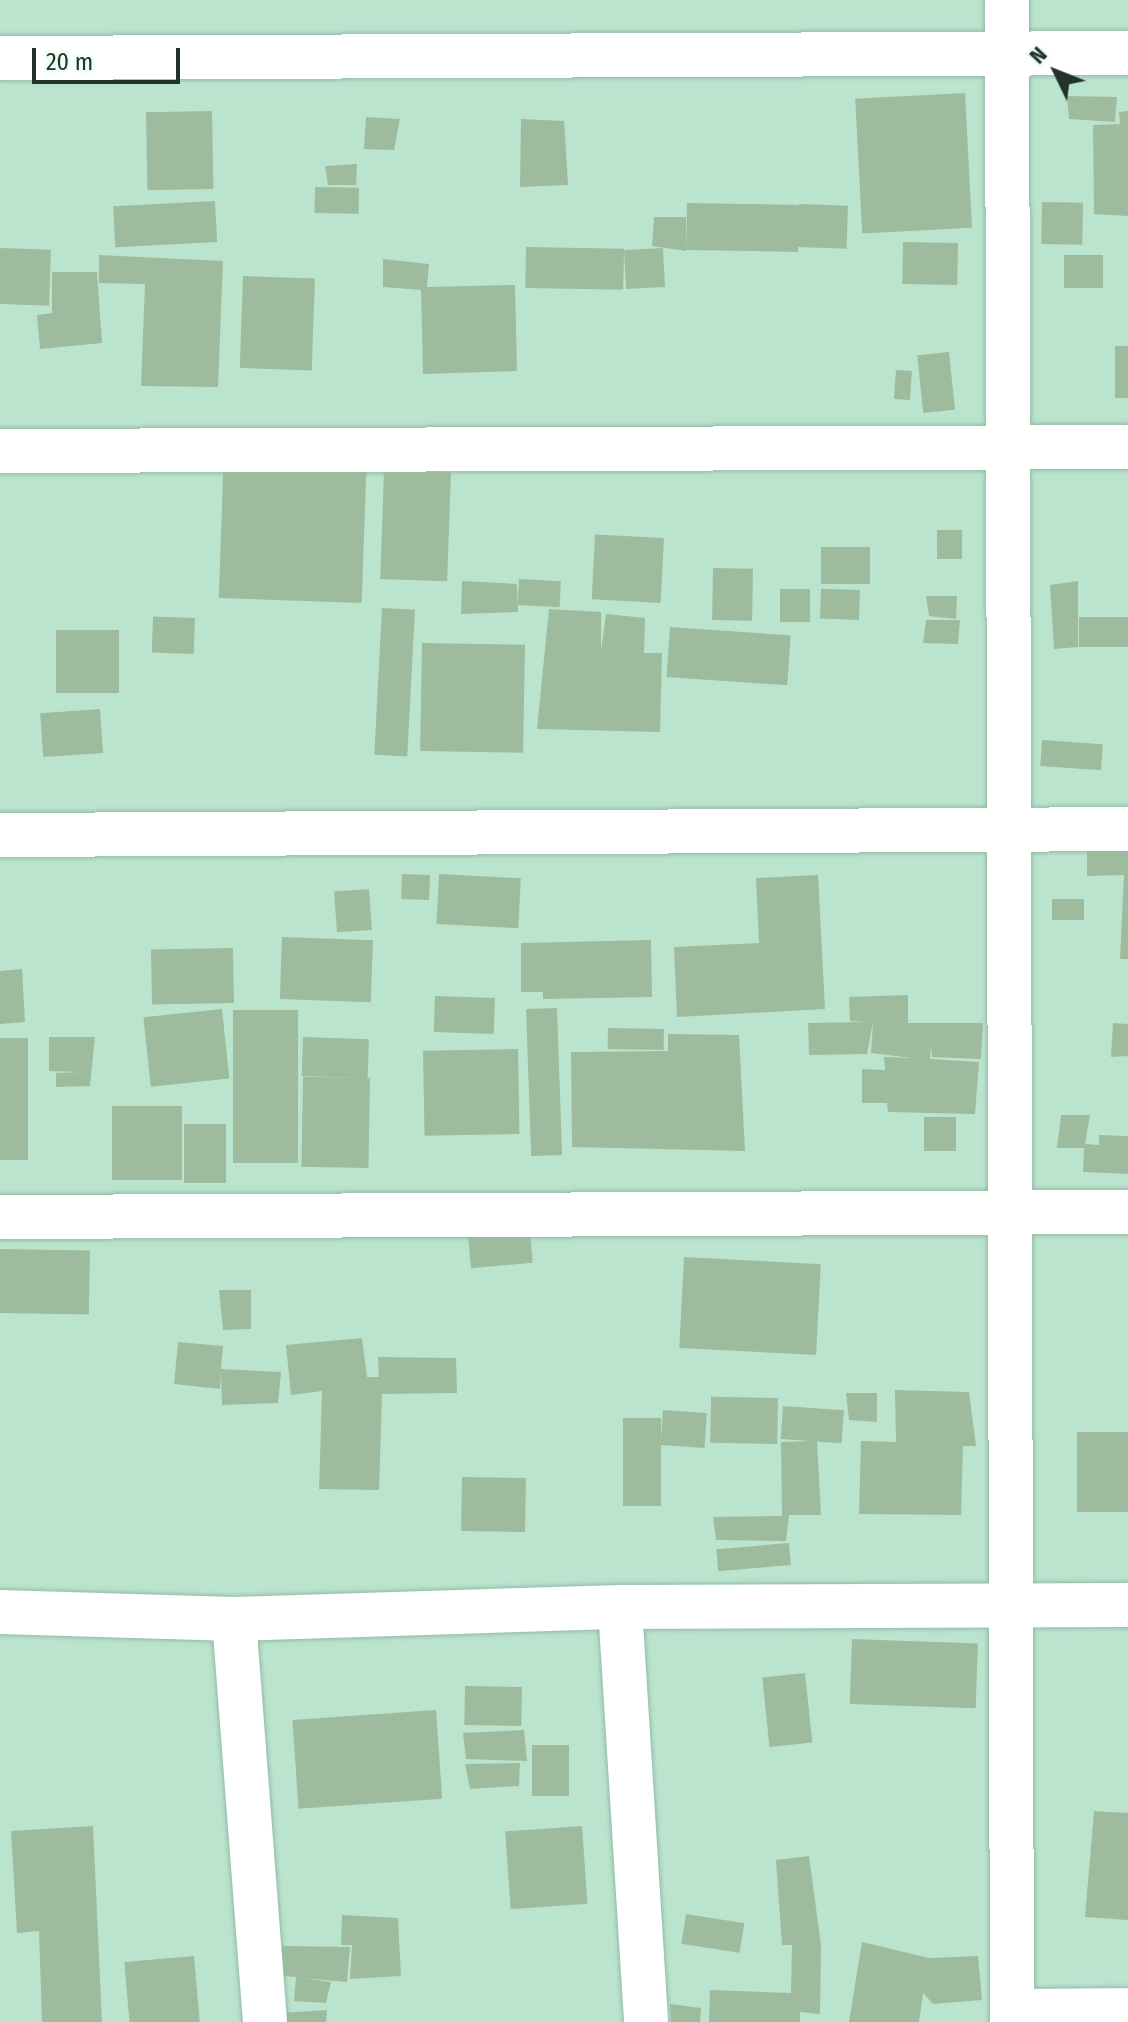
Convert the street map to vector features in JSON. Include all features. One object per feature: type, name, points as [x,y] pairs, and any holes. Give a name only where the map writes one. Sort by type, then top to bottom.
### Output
[{"type":"street","points":[[1007,0],[1009,448],[1006,831],[1013,1214],[1010,1606],[1012,2017],[1128,2010]]},
{"type":"street","points":[[0,58],[1128,53]]},
{"type":"street","points":[[0,451],[1128,447]]},
{"type":"street","points":[[0,835],[1128,829]]},
{"type":"street","points":[[0,1217],[1128,1212]]},
{"type":"street","points":[[0,1612],[234,1619],[620,1607],[1128,1605]]},
{"type":"street","points":[[620,1607],[646,2022]]},
{"type":"street","points":[[234,1619],[265,2022]]},
{"type":"building","points":[[965,93],[972,228],[862,234],[855,99]]},
{"type":"building","points":[[1067,96],[1117,97],[1115,122],[1069,119]]},
{"type":"building","points":[[212,111],[213,189],[147,190],[146,112]]},
{"type":"building","points":[[1128,111],[1128,216],[1094,214],[1093,125],[1120,124],[1119,112]]},
{"type":"building","points":[[366,117],[400,119],[394,150],[364,149]]},
{"type":"building","points":[[521,119],[564,121],[568,185],[520,187]]},
{"type":"building","points":[[357,164],[356,185],[328,185],[325,166]]},
{"type":"building","points":[[315,187],[359,188],[359,214],[315,213]]},
{"type":"building","points":[[215,201],[217,242],[115,247],[113,206]]},
{"type":"building","points":[[1042,202],[1083,203],[1082,245],[1041,244]]},
{"type":"building","points":[[687,203],[799,205],[798,252],[686,250]]},
{"type":"building","points":[[799,204],[848,206],[846,249],[797,247]]},
{"type":"building","points":[[654,217],[686,217],[686,251],[652,246]]},
{"type":"building","points":[[903,242],[958,243],[957,285],[902,284]]},
{"type":"building","points":[[526,247],[624,249],[623,290],[525,288]]},
{"type":"building","points":[[0,248],[51,250],[49,306],[0,304]]},
{"type":"building","points":[[663,248],[665,287],[626,289],[624,250]]},
{"type":"building","points":[[99,255],[223,261],[218,387],[141,386],[145,284],[99,283]]},
{"type":"building","points":[[1064,255],[1103,255],[1103,288],[1064,288]]},
{"type":"building","points":[[383,259],[429,264],[427,287],[515,285],[517,371],[423,374],[421,290],[383,287]]},
{"type":"building","points":[[52,272],[97,272],[102,343],[40,349],[37,315],[52,313]]},
{"type":"building","points":[[243,276],[315,279],[312,370],[240,368]]},
{"type":"building","points":[[1115,346],[1128,346],[1128,398],[1115,398]]},
{"type":"building","points":[[949,352],[955,410],[923,413],[917,355]]},
{"type":"building","points":[[896,370],[912,371],[910,400],[894,399]]},
{"type":"building","points":[[224,448],[367,453],[362,603],[219,598]]},
{"type":"building","points":[[384,470],[451,472],[447,581],[380,579]]},
{"type":"building","points":[[937,530],[962,530],[962,559],[937,559]]},
{"type":"building","points":[[595,534],[664,538],[661,603],[592,599]]},
{"type":"building","points":[[821,547],[870,547],[870,584],[821,584]]},
{"type":"building","points":[[713,568],[753,569],[752,621],[712,620]]},
{"type":"building","points":[[519,579],[561,581],[560,607],[518,605]]},
{"type":"building","points":[[462,581],[517,584],[518,612],[461,614]]},
{"type":"building","points":[[1078,581],[1078,647],[1054,649],[1050,585]]},
{"type":"building","points":[[780,589],[810,589],[810,622],[780,622]]},
{"type":"building","points":[[821,589],[860,590],[859,620],[820,619]]},
{"type":"building","points":[[926,596],[957,596],[956,619],[929,616]]},
{"type":"building","points":[[382,608],[415,610],[407,757],[374,755]]},
{"type":"building","points":[[549,609],[601,612],[601,652],[606,614],[645,618],[644,653],[662,653],[660,732],[537,729]]},
{"type":"building","points":[[153,617],[195,618],[194,654],[152,653]]},
{"type":"building","points":[[1079,617],[1128,617],[1128,647],[1079,647]]},
{"type":"building","points":[[926,620],[960,620],[958,644],[923,643]]},
{"type":"building","points":[[670,627],[791,635],[787,685],[667,677]]},
{"type":"building","points":[[56,630],[119,630],[119,693],[56,693]]},
{"type":"building","points":[[422,643],[525,645],[523,753],[420,751]]},
{"type":"building","points":[[100,709],[103,753],[43,757],[40,713]]},
{"type":"building","points":[[1042,740],[1103,744],[1101,770],[1040,766]]},
{"type":"building","points":[[1087,846],[1128,847],[1128,959],[1120,959],[1124,875],[1087,876]]},
{"type":"building","points":[[402,874],[430,875],[429,900],[401,899]]},
{"type":"building","points":[[439,874],[521,878],[518,928],[436,924]]},
{"type":"building","points":[[818,875],[825,1009],[677,1017],[674,947],[759,943],[756,878]]},
{"type":"building","points":[[369,889],[372,930],[337,932],[334,891]]},
{"type":"building","points":[[1052,899],[1084,899],[1084,920],[1052,920]]},
{"type":"building","points":[[282,937],[373,940],[371,1002],[280,999]]},
{"type":"building","points":[[651,940],[652,997],[543,999],[543,992],[521,992],[521,943]]},
{"type":"building","points":[[233,948],[234,1003],[152,1004],[151,949]]},
{"type":"building","points":[[22,969],[25,1022],[0,1024],[0,971]]},
{"type":"building","points":[[908,995],[908,1023],[983,1023],[981,1059],[932,1057],[931,1045],[930,1059],[979,1062],[975,1114],[888,1112],[887,1103],[862,1103],[862,1069],[885,1070],[884,1057],[912,1058],[871,1053],[873,1022],[867,1054],[809,1055],[808,1023],[866,1022],[850,1021],[849,997]]},
{"type":"building","points":[[435,996],[495,998],[494,1034],[434,1032]]},
{"type":"building","points":[[557,1008],[562,1155],[531,1156],[526,1009]]},
{"type":"building","points":[[222,1009],[229,1079],[151,1087],[143,1017]]},
{"type":"building","points":[[233,1010],[298,1010],[298,1163],[233,1163]]},
{"type":"building","points":[[1113,1023],[1128,1024],[1128,1056],[1111,1057]]},
{"type":"building","points":[[608,1028],[664,1029],[664,1050],[608,1049]]},
{"type":"building","points":[[668,1034],[739,1035],[745,1151],[572,1147],[571,1052],[668,1051]]},
{"type":"building","points":[[49,1037],[95,1037],[90,1086],[56,1087],[56,1073],[80,1072],[49,1071]]},
{"type":"building","points":[[303,1037],[369,1039],[368,1078],[302,1076]]},
{"type":"building","points":[[0,1038],[28,1038],[28,1160],[0,1160]]},
{"type":"building","points":[[518,1049],[519,1134],[424,1136],[423,1051]]},
{"type":"building","points":[[303,1077],[370,1078],[368,1168],[301,1167]]},
{"type":"building","points":[[112,1106],[182,1106],[182,1180],[112,1180]]},
{"type":"building","points":[[1061,1115],[1090,1115],[1085,1144],[1099,1145],[1099,1135],[1128,1136],[1128,1174],[1083,1172],[1084,1148],[1057,1148]]},
{"type":"building","points":[[924,1117],[956,1117],[956,1151],[924,1151]]},
{"type":"building","points":[[184,1124],[226,1124],[226,1183],[184,1183]]},
{"type":"building","points":[[529,1220],[533,1263],[471,1268],[467,1225]]},
{"type":"building","points":[[0,1249],[90,1251],[89,1315],[0,1313]]},
{"type":"building","points":[[684,1257],[821,1264],[816,1355],[679,1348]]},
{"type":"building","points":[[219,1290],[251,1290],[251,1329],[223,1330]]},
{"type":"building","points":[[362,1338],[367,1377],[379,1377],[378,1357],[456,1358],[457,1393],[382,1394],[379,1490],[319,1489],[322,1391],[291,1395],[286,1345]]},
{"type":"building","points":[[178,1342],[223,1346],[221,1369],[281,1372],[278,1403],[222,1405],[221,1373],[220,1389],[174,1384]]},
{"type":"building","points":[[895,1390],[969,1392],[976,1446],[963,1446],[961,1515],[859,1514],[861,1441],[896,1442]]},
{"type":"building","points":[[846,1393],[877,1393],[877,1422],[849,1420]]},
{"type":"building","points":[[711,1397],[778,1398],[777,1444],[710,1443]]},
{"type":"building","points":[[783,1406],[844,1410],[842,1443],[781,1439]]},
{"type":"building","points":[[663,1410],[707,1413],[704,1448],[661,1445]]},
{"type":"building","points":[[623,1418],[661,1418],[661,1506],[623,1506]]},
{"type":"building","points":[[1077,1432],[1128,1432],[1128,1512],[1077,1512]]},
{"type":"building","points":[[817,1441],[821,1515],[789,1515],[786,1541],[716,1540],[713,1517],[782,1516],[781,1442]]},
{"type":"building","points":[[462,1477],[526,1478],[525,1532],[461,1531]]},
{"type":"building","points":[[789,1543],[791,1565],[718,1571],[716,1549]]},
{"type":"building","points":[[852,1639],[978,1643],[976,1708],[850,1704]]},
{"type":"building","points":[[805,1673],[812,1743],[770,1747],[762,1677]]},
{"type":"building","points":[[465,1686],[522,1687],[521,1726],[464,1725]]},
{"type":"building","points":[[436,1710],[442,1799],[299,1809],[292,1720]]},
{"type":"building","points":[[524,1730],[527,1761],[466,1759],[463,1733]]},
{"type":"building","points":[[532,1745],[569,1745],[569,1796],[532,1796]]},
{"type":"building","points":[[520,1763],[519,1786],[470,1789],[465,1764]]},
{"type":"building","points":[[1094,1811],[1128,1813],[1128,1920],[1085,1917]]},
{"type":"building","points":[[93,1826],[102,2022],[42,2022],[39,1931],[17,1933],[11,1831]]},
{"type":"building","points":[[582,1826],[587,1904],[511,1909],[505,1831]]},
{"type":"building","points":[[809,1856],[821,1945],[820,2014],[800,2012],[800,2022],[709,2022],[710,1990],[791,1993],[792,1945],[782,1945],[776,1860]]},
{"type":"building","points":[[686,1914],[744,1923],[740,1953],[681,1944]]},
{"type":"building","points":[[342,1915],[398,1918],[401,1976],[350,1979],[352,1945],[341,1945]]},
{"type":"building","points":[[862,1942],[929,1958],[978,1956],[982,2000],[933,2004],[923,1993],[919,2022],[849,2022]]},
{"type":"building","points":[[282,1946],[350,1947],[347,1982],[303,1978],[331,1982],[326,2003],[294,2001],[296,1977],[282,1976]]},
{"type":"building","points":[[194,1956],[200,2022],[130,2022],[124,1962]]},
{"type":"building","points":[[670,2004],[701,2008],[700,2022],[671,2022]]},
{"type":"building","points":[[327,2010],[326,2022],[282,2022],[281,2013]]}]
